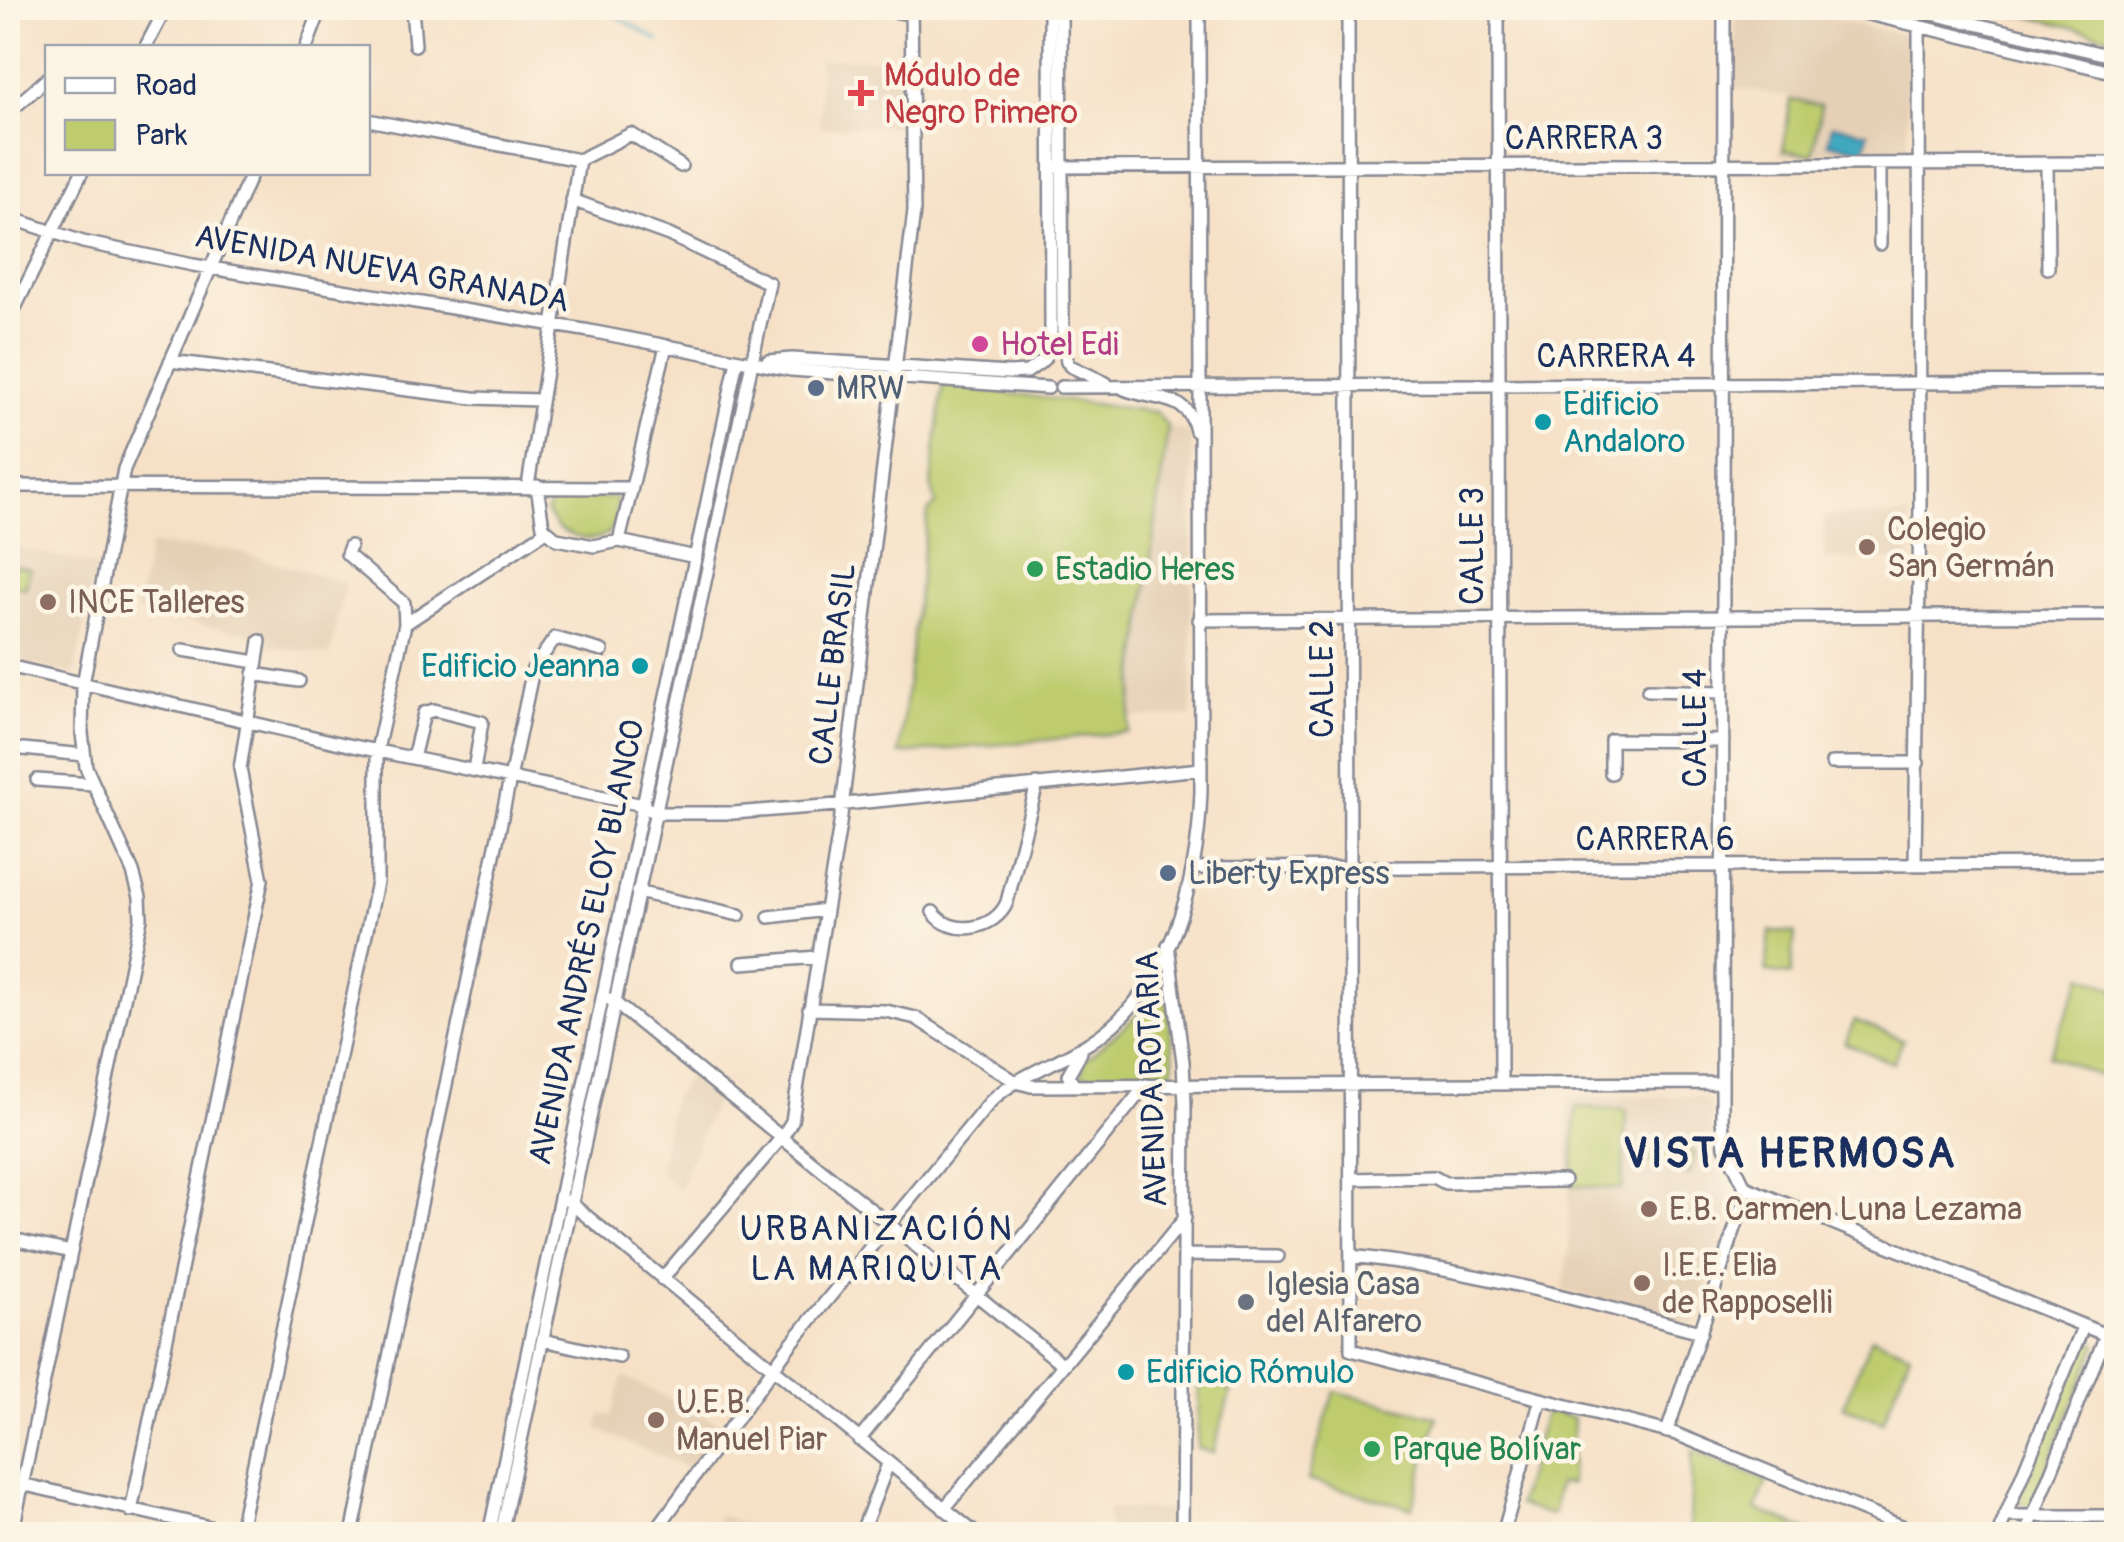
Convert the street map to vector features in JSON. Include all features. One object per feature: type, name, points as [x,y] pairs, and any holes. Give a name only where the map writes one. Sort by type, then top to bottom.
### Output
[{"type":"street","points":[[148,45],[166,8]]},
{"type":"street","points":[[307,45],[320,8]]},
{"type":"street","points":[[412,8],[415,46]]},
{"type":"street","points":[[874,8],[911,11]]},
{"type":"street","points":[[1050,8],[1056,167],[1062,331],[1070,378],[1055,388],[1039,379],[1051,332],[1056,167],[1061,8]]},
{"type":"street","name":"AVENIDA ROTARIA","points":[[1182,1534],[1184,1084],[1168,945],[1194,868],[1200,827],[1199,8]]},
{"type":"street","name":"CALLE 2","points":[[1348,8],[1351,1350],[1541,1399]]},
{"type":"street","name":"CALLE 3","points":[[1498,8],[1501,1084]]},
{"type":"street","name":"CALLE 4","points":[[1724,8],[1722,1083],[1725,1146],[1745,1187]]},
{"type":"street","points":[[1843,8],[2116,73]]},
{"type":"street","points":[[1908,8],[2116,57]]},
{"type":"street","name":"CALLE BRASIL","points":[[662,1279],[783,1136],[792,1120],[842,804],[896,371],[915,183],[911,11]]},
{"type":"street","points":[[1915,865],[1919,26]]},
{"type":"street","points":[[8,113],[45,81]]},
{"type":"street","points":[[370,120],[579,160],[631,134],[682,166]]},
{"type":"street","points":[[579,160],[539,400],[533,486],[541,520],[546,531],[557,538],[587,545],[619,541],[696,557]]},
{"type":"street","name":"CARRERA 3","points":[[1056,167],[2116,163]]},
{"type":"street","points":[[2047,164],[2048,268]]},
{"type":"street","points":[[1880,165],[1880,244]]},
{"type":"street","points":[[8,322],[80,175]]},
{"type":"street","points":[[12,1534],[142,910],[133,872],[92,784],[84,755],[84,684],[124,469],[251,175]]},
{"type":"street","points":[[572,200],[669,235],[769,282],[743,361]]},
{"type":"street","name":"AVENIDA NUEVA GRANADA","points":[[8,217],[50,232],[209,268],[552,325],[791,370],[1022,372],[1042,361]]},
{"type":"street","points":[[619,541],[666,346]]},
{"type":"street","points":[[1042,361],[1056,356],[1068,364]]},
{"type":"street","points":[[170,360],[474,398],[539,400]]},
{"type":"street","name":"AVENIDA ANDRÉS ELOY BLANCO","points":[[609,998],[637,892],[696,557],[743,361]]},
{"type":"street","name":"AVENIDA ANDRÉS ELOY BLANCO","points":[[489,1534],[566,1199],[743,361]]},
{"type":"street","name":"CARRERA 4","points":[[1068,364],[1115,386]]},
{"type":"street","name":"AVENIDA NUEVA GRANADA","points":[[896,371],[1055,388]]},
{"type":"street","name":"CARRERA 4","points":[[1055,388],[2116,382]]},
{"type":"street","name":"AVENIDA ROTARIA","points":[[1115,386],[1180,403],[1194,422],[1199,445]]},
{"type":"street","points":[[8,486],[632,488]]},
{"type":"street","points":[[405,624],[546,531]]},
{"type":"street","points":[[8,1481],[240,1534],[376,882],[377,750],[405,624],[404,603],[347,554],[350,546]]},
{"type":"street","points":[[1199,620],[2116,615]]},
{"type":"street","points":[[352,1534],[533,669],[555,638],[602,650]]},
{"type":"street","points":[[131,1511],[262,880],[240,769],[260,641]]},
{"type":"street","points":[[183,650],[299,681]]},
{"type":"street","points":[[8,666],[245,722],[649,809],[734,813],[1201,769]]},
{"type":"street","points":[[1648,690],[1723,692]]},
{"type":"street","points":[[413,758],[424,713],[434,710],[482,722],[474,770]]},
{"type":"street","points":[[1612,773],[1611,740],[1723,740]]},
{"type":"street","points":[[23,749],[84,755]]},
{"type":"street","points":[[1832,763],[1918,763]]},
{"type":"street","points":[[37,780],[92,784]]},
{"type":"street","points":[[933,912],[939,920],[953,926],[979,926],[999,917],[1007,902],[1037,784]]},
{"type":"street","name":"CARRERA 6","points":[[1194,868],[2116,864]]},
{"type":"street","points":[[637,892],[739,915]]},
{"type":"street","points":[[769,917],[826,910]]},
{"type":"street","points":[[653,1534],[772,1369],[990,1102],[1016,1082],[1112,1028],[1136,1003],[1168,945]]},
{"type":"street","points":[[742,963],[818,957]]},
{"type":"street","points":[[609,998],[1062,1364]]},
{"type":"street","points":[[810,1010],[886,1011],[916,1018],[1016,1082],[1031,1086],[1722,1083]]},
{"type":"street","points":[[1074,1086],[1068,1078],[1069,1070],[1087,1045]]},
{"type":"street","points":[[858,1440],[1146,1084]]},
{"type":"street","points":[[1351,1179],[1434,1177],[1445,1182],[1564,1182]]},
{"type":"street","points":[[1668,1432],[1735,1234],[1745,1187],[2106,1335]]},
{"type":"street","points":[[566,1199],[976,1534]]},
{"type":"street","name":"AVENIDA ANDRÉS ELOY BLANCO","points":[[502,1534],[566,1199]]},
{"type":"street","points":[[944,1509],[1185,1218]]},
{"type":"street","points":[[8,1238],[71,1252]]},
{"type":"street","points":[[1184,1255],[1278,1256]]},
{"type":"street","points":[[1351,1256],[1434,1267],[1701,1332]]},
{"type":"street","points":[[2026,1534],[2116,1316]]},
{"type":"street","points":[[1998,1534],[2083,1327]]},
{"type":"street","points":[[542,1340],[619,1358]]},
{"type":"street","points":[[1503,1534],[1541,1399],[1668,1432],[1921,1534]]},
{"type":"street","points":[[860,1534],[888,1464]]},
{"type":"street","points":[[2005,1516],[2116,1516]]},
{"type":"shaded area","points":[[1736,8],[1789,8],[1909,36],[1907,156],[1779,156],[1790,97],[1734,88]]},
{"type":"shaded area","name":"Módulo de Negro Primero","points":[[901,58],[905,126],[820,127],[819,59]]},
{"type":"shaded area","points":[[1168,427],[1192,434],[1191,716],[1130,718]]},
{"type":"shaded area","name":"Colegio San Germán","points":[[1824,516],[1910,516],[1910,560],[1824,559]]},
{"type":"shaded area","points":[[150,545],[231,550],[345,583],[330,655],[267,646],[268,638],[136,611]]},
{"type":"shaded area","name":"INCE Talleres","points":[[8,546],[97,566],[74,674],[8,659]]},
{"type":"shaded area","points":[[689,1074],[717,1096],[679,1189],[659,1172],[672,1098]]},
{"type":"shaded area","name":"E.B. Carmen Luna Lezama","points":[[1700,1096],[1710,1102],[1714,1152],[1726,1186],[1729,1213],[1694,1324],[1563,1290],[1569,1249],[1568,1097]]},
{"type":"shaded area","name":"U.E.B. Manuel Piar","points":[[623,1376],[720,1424],[689,1469],[597,1429],[601,1414],[612,1416]]},
{"type":"shaded area","points":[[1107,1509],[1172,1510],[1172,1534],[1109,1534]]},
{"type":"shaded area","points":[[719,1515],[750,1527],[772,1534],[713,1534]]},
{"type":"green space","points":[[1994,8],[2116,8],[2116,38]]},
{"type":"green space","points":[[1791,100],[1821,105],[1813,155],[1783,150]]},
{"type":"green space","name":"Estadio Heres","points":[[943,385],[1156,412],[1168,427],[1128,732],[899,754],[928,512],[936,504],[931,484]]},
{"type":"green space","points":[[555,496],[617,498],[614,524],[609,532],[592,539],[557,528],[546,512]]},
{"type":"green space","points":[[8,564],[30,569],[26,588],[8,584]]},
{"type":"green space","points":[[1770,931],[1795,933],[1791,975],[1766,972]]},
{"type":"green space","points":[[2083,975],[2116,989],[2116,1083],[2049,1055]]},
{"type":"green space","points":[[1158,981],[1164,981],[1166,986],[1174,1062],[1171,1074],[1081,1076],[1085,1060],[1140,1013]]},
{"type":"green space","points":[[1855,1020],[1903,1040],[1893,1063],[1845,1043]]},
{"type":"green space","points":[[1576,1107],[1626,1110],[1622,1189],[1572,1186]]},
{"type":"green space","points":[[1653,1140],[1695,1153],[1689,1174],[1646,1160]]},
{"type":"green space","points":[[1872,1337],[1910,1353],[1883,1422],[1843,1406]]},
{"type":"green space","points":[[2087,1338],[2097,1345],[2032,1504],[2020,1505],[2017,1502]]},
{"type":"green space","points":[[1199,1380],[1231,1390],[1213,1453],[1197,1448]]},
{"type":"green space","name":"Parque Bolívar","points":[[1334,1391],[1437,1417],[1412,1508],[1308,1480]]},
{"type":"green space","points":[[1546,1410],[1573,1418],[1571,1484],[1558,1484],[1554,1513],[1550,1515],[1518,1505]]},
{"type":"green space","points":[[1692,1451],[1767,1481],[1756,1509],[1816,1534],[1690,1534]]},
{"type":"water","points":[[1832,125],[1868,132],[1865,150],[1828,143]]},
{"type":"waterway","points":[[603,8],[659,41]]},
{"type":"place","name":"Módulo de Negro Primero","points":[[861,93]]},
{"type":"place","name":"Hotel Edi","points":[[980,344]]},
{"type":"place","name":"MRW","points":[[816,388]]},
{"type":"place","name":"Edificio Andaloro","points":[[1543,422]]},
{"type":"place","name":"Colegio San Germán","points":[[1867,547]]},
{"type":"place","name":"Estadio Heres","points":[[1035,569]]},
{"type":"place","name":"INCE Talleres","points":[[48,602]]},
{"type":"place","name":"Edificio Jeanna","points":[[640,666]]},
{"type":"place","name":"Liberty Express","points":[[1168,873]]},
{"type":"place","name":"E.B. Carmen Luna Lezama","points":[[1649,1209]]},
{"type":"place","name":"I.E.E. Elia de Rapposelli","points":[[1642,1283]]},
{"type":"place","name":"Iglesia Casa del Alfarero","points":[[1246,1302]]},
{"type":"place","name":"Edificio Rómulo","points":[[1126,1372]]},
{"type":"place","name":"U.E.B. Manuel Piar","points":[[656,1420]]},
{"type":"place","name":"Parque Bolívar","points":[[1372,1449]]},
{"type":"district","name":"VISTA HERMOSA","points":[[1790,1152]]},
{"type":"district","name":"URBANIZACIÓN LA MARIQUITA","points":[[877,1248]]}]
